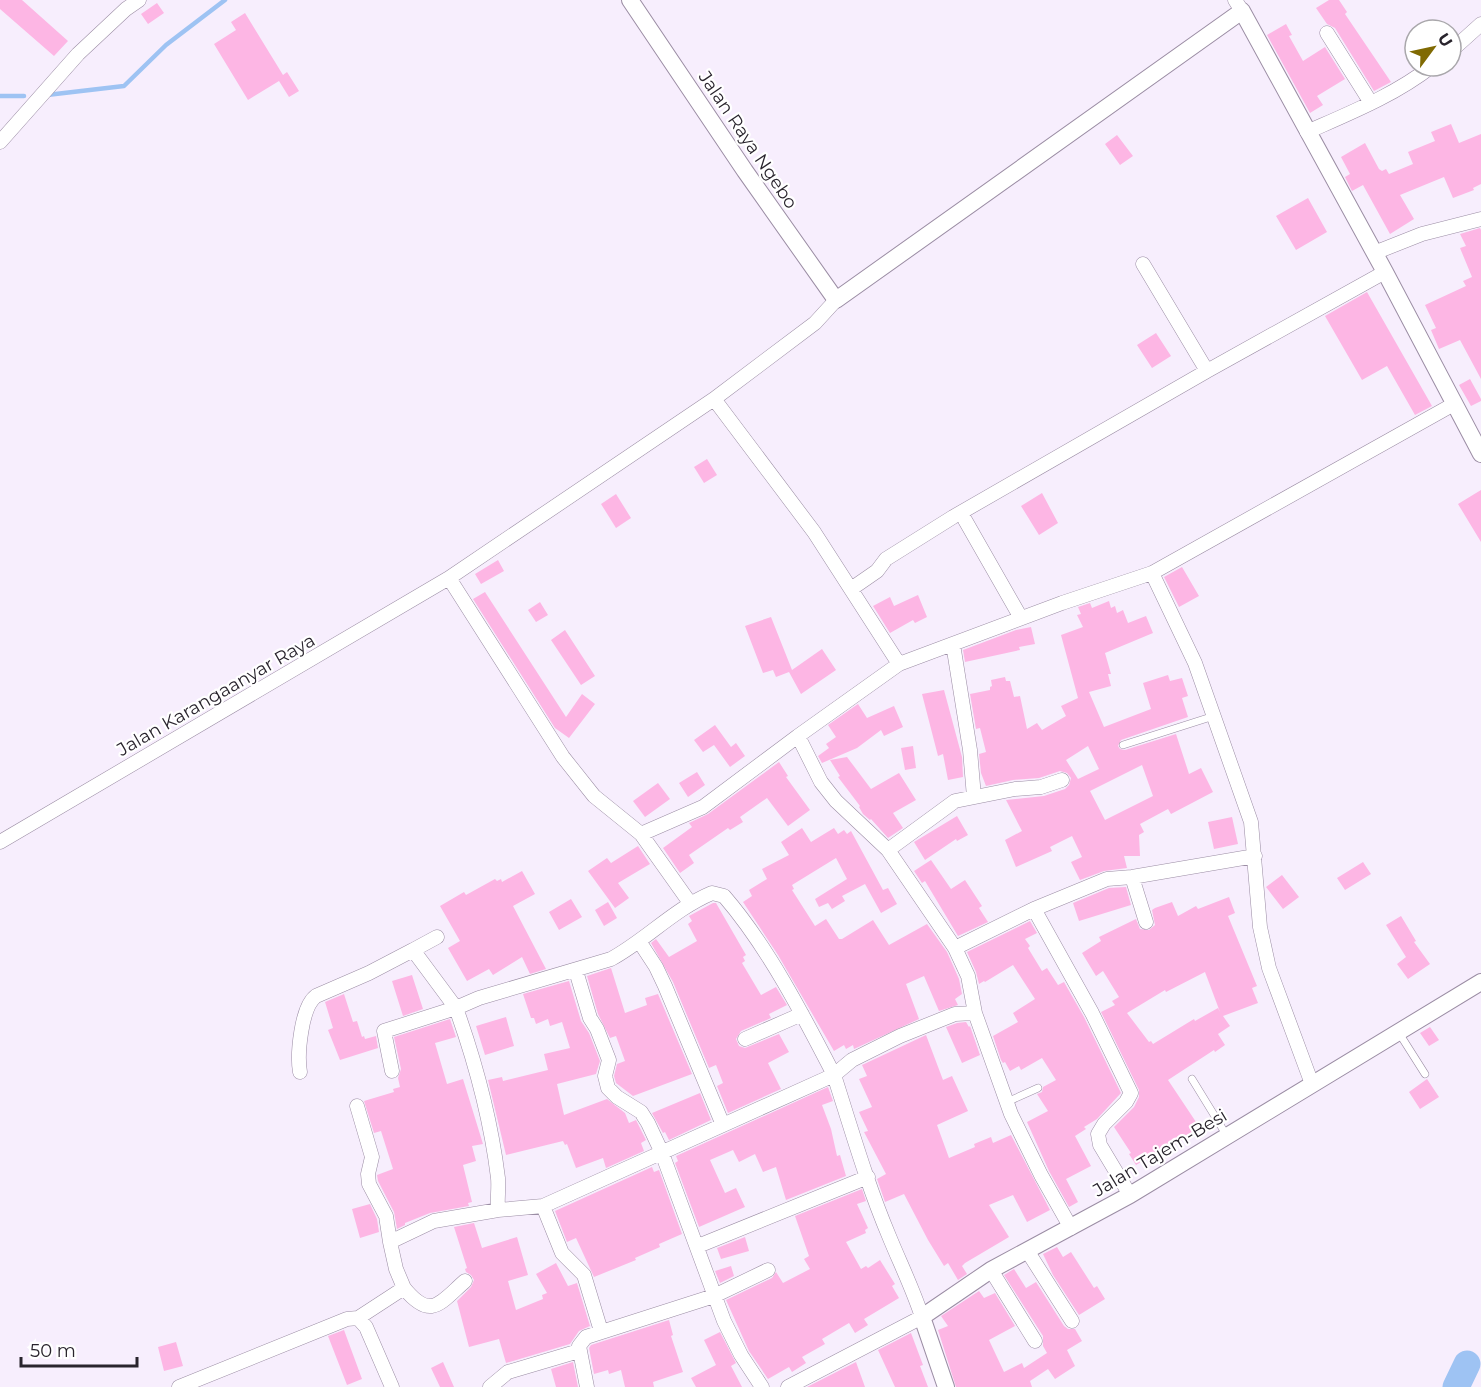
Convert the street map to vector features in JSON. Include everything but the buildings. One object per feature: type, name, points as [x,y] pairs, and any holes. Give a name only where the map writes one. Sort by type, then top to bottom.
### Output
[{"type":"street","points":[[0,142],[78,54],[126,9],[139,0]]},
{"type":"street","name":"Jalan Raya Ngebo","points":[[630,0],[836,300]]},
{"type":"street","points":[[836,300],[1239,6],[1385,272],[1481,454]]},
{"type":"street","points":[[1463,40],[1481,24]]},
{"type":"street","points":[[1327,33],[1371,103]]},
{"type":"street","points":[[1307,132],[1371,103],[1416,78]]},
{"type":"street","points":[[1374,253],[1422,234],[1481,219]]},
{"type":"street","points":[[1143,264],[1207,371]]},
{"type":"street","points":[[851,589],[877,571],[886,559],[953,517],[1385,272]]},
{"type":"street","name":"Jalan Karangaanyar Raya","points":[[0,842],[449,578],[714,399],[815,323],[836,300]]},
{"type":"street","points":[[714,399],[813,532],[899,664]]},
{"type":"street","points":[[641,834],[703,807],[899,664],[1021,618],[1152,573],[1454,404]]},
{"type":"street","points":[[965,520],[1021,618]]},
{"type":"street","points":[[1152,573],[1195,663],[1251,822],[1260,927],[1269,968],[1312,1084]]},
{"type":"street","points":[[449,578],[563,757],[594,796],[641,834],[690,903]]},
{"type":"street","points":[[953,644],[970,750],[974,797]]},
{"type":"street","points":[[798,736],[821,782],[836,801],[888,850],[955,948],[968,976],[975,1013],[1007,1101],[1041,1175],[1071,1228]]},
{"type":"street","points":[[888,850],[950,803],[1015,789],[1041,787],[1062,780]]},
{"type":"street","points":[[955,948],[1034,909],[1107,879],[1132,877],[1255,856]]},
{"type":"street","points":[[1132,877],[1146,922]]},
{"type":"street","points":[[392,1071],[384,1031],[456,1008],[479,998],[610,959],[639,941],[690,903],[712,893],[724,896],[761,948],[802,1014],[834,1075],[889,1236],[911,1283],[946,1387]]},
{"type":"street","points":[[1034,909],[1092,1013],[1131,1093],[1098,1134],[1100,1145],[1130,1195]]},
{"type":"street","points":[[300,1072],[298,1060],[300,1042],[310,1000],[369,973],[437,937]]},
{"type":"street","points":[[639,941],[665,986],[723,1125]]},
{"type":"street","points":[[413,950],[456,1008],[478,1081],[489,1132],[498,1180],[498,1210]]},
{"type":"street","points":[[576,971],[590,1018],[597,1029],[609,1060],[605,1076],[608,1088],[643,1116],[663,1153],[698,1246],[723,1322],[762,1387]]},
{"type":"street","name":"Jalan Tajem-Besi","points":[[922,1317],[991,1270],[1130,1195],[1481,982]]},
{"type":"street","points":[[390,1242],[434,1221],[498,1210],[543,1206],[834,1075],[852,1060],[900,1036],[955,1014],[975,1013]]},
{"type":"street","points":[[745,1039],[802,1014]]},
{"type":"street","points":[[357,1106],[372,1157],[368,1174],[369,1184],[384,1210],[396,1269],[404,1288],[417,1303],[429,1308],[438,1305],[465,1281]]},
{"type":"street","points":[[698,1246],[868,1177]]},
{"type":"street","points":[[543,1206],[562,1252],[584,1275],[601,1331]]},
{"type":"street","points":[[1028,1252],[1072,1321]]},
{"type":"street","points":[[587,1387],[579,1351],[581,1341],[601,1331],[714,1296],[768,1270]]},
{"type":"street","points":[[991,1270],[1035,1341]]},
{"type":"street","points":[[179,1387],[347,1319],[358,1318],[404,1288]]},
{"type":"street","points":[[788,1387],[922,1317]]},
{"type":"street","points":[[358,1318],[366,1327],[392,1387]]},
{"type":"street","points":[[490,1387],[508,1372],[579,1351]]},
{"type":"lane","points":[[1123,745],[1214,716]]},
{"type":"lane","points":[[1398,1031],[1425,1074]]},
{"type":"lane","points":[[1192,1080],[1227,1136]]},
{"type":"lane","points":[[1007,1101],[1038,1088]]},
{"type":"waterway","points":[[47,95],[124,86],[166,45],[225,0]]},
{"type":"waterway","points":[[0,96],[24,96]]},
{"type":"waterway","points":[[1456,1387],[1467,1364]]}]
